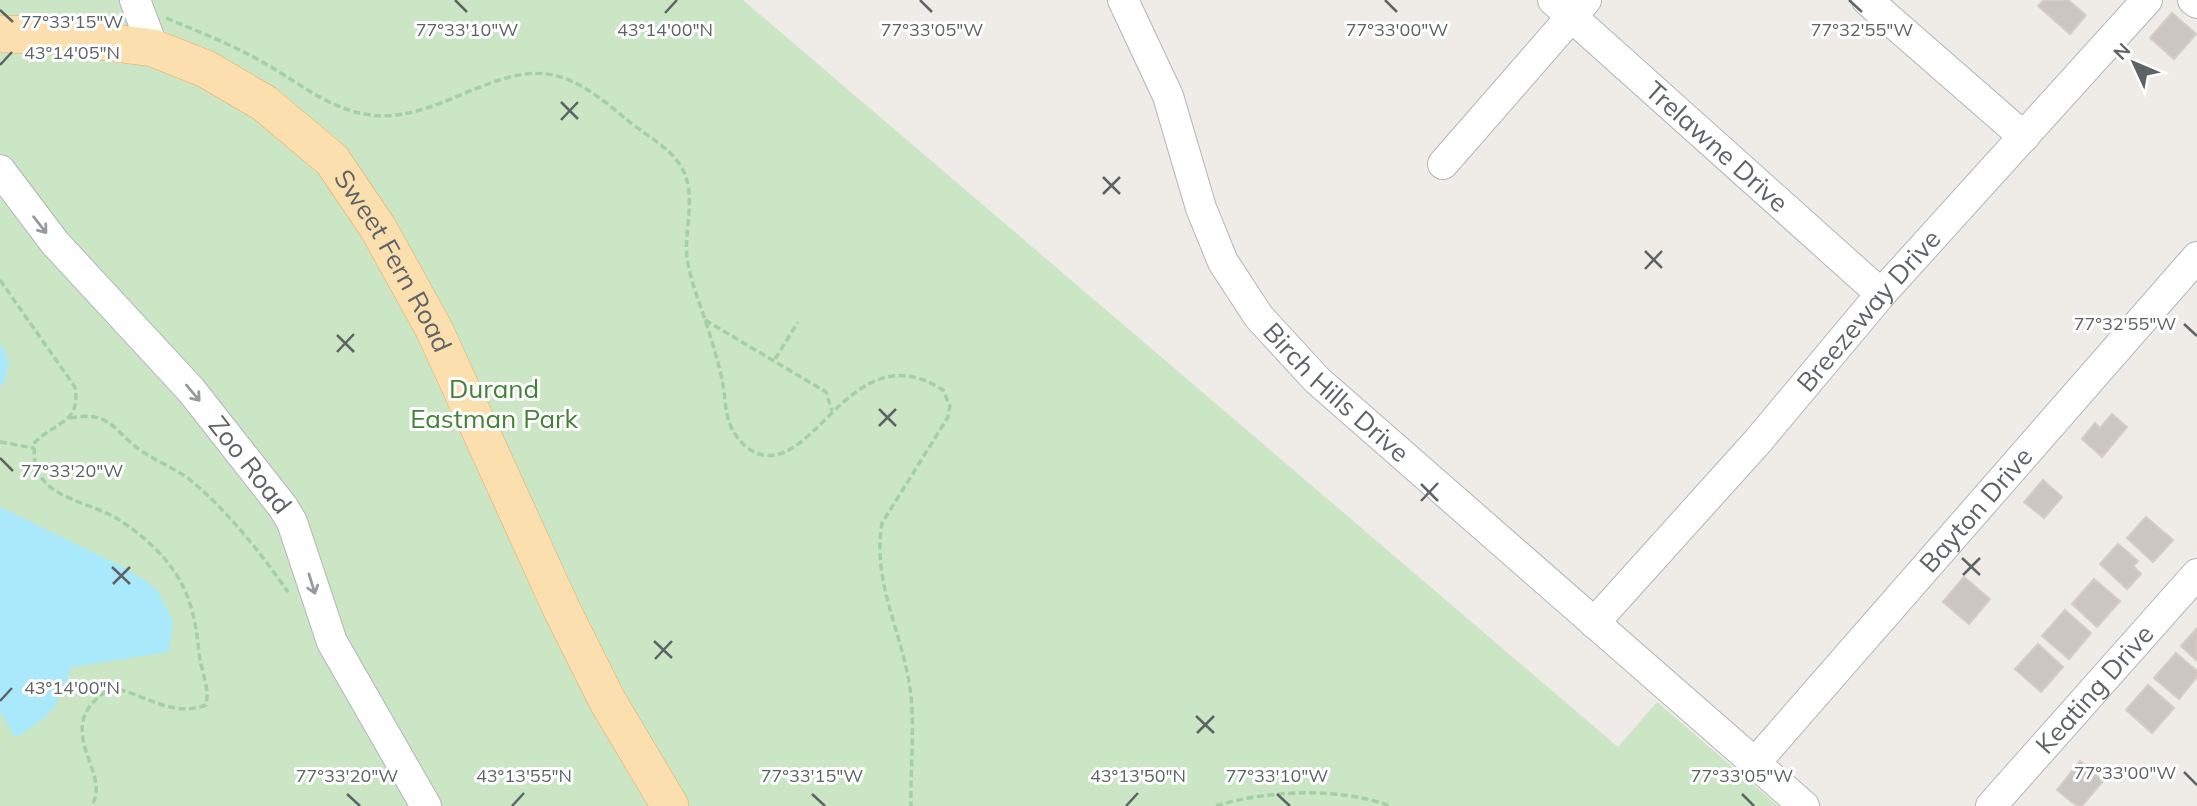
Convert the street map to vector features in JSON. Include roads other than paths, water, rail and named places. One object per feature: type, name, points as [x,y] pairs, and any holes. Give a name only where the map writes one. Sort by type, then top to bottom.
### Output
[{"type":"main road","name":"Sweet Fern Road","points":[[0,34],[51,35],[153,48],[206,69],[264,103],[332,160],[378,228],[434,329],[561,608],[607,700],[670,806]]},
{"type":"street","name":"Birch Hills Drive","points":[[1123,0],[1168,96],[1201,208],[1223,262],[1259,317],[1317,380],[1804,806]]},
{"type":"street","points":[[1867,0],[2024,136]]},
{"type":"street","name":"Breezeway Drive","points":[[1594,623],[1758,441],[1881,294],[2147,0]]},
{"type":"street","points":[[136,3],[153,48]]},
{"type":"street","points":[[1443,164],[1570,6]]},
{"type":"street","name":"Trelawne Drive","points":[[1570,6],[1881,294]]},
{"type":"street","name":"Zoo Road","points":[[0,170],[55,243],[191,390],[283,507],[295,530],[332,642],[426,806]]},
{"type":"street","name":"Bayton Drive","points":[[1755,763],[2197,257]]},
{"type":"street","name":"Keating Drive","points":[[1991,806],[2197,574]]},
{"type":"water","points":[[0,342],[9,362],[4,384],[0,386]]},
{"type":"water","points":[[0,507],[125,568],[156,588],[173,621],[169,652],[71,667],[63,692],[52,709],[15,738],[0,711]]},
{"type":"park label","name":"Durand Eastman Park","points":[[494,404]]}]
